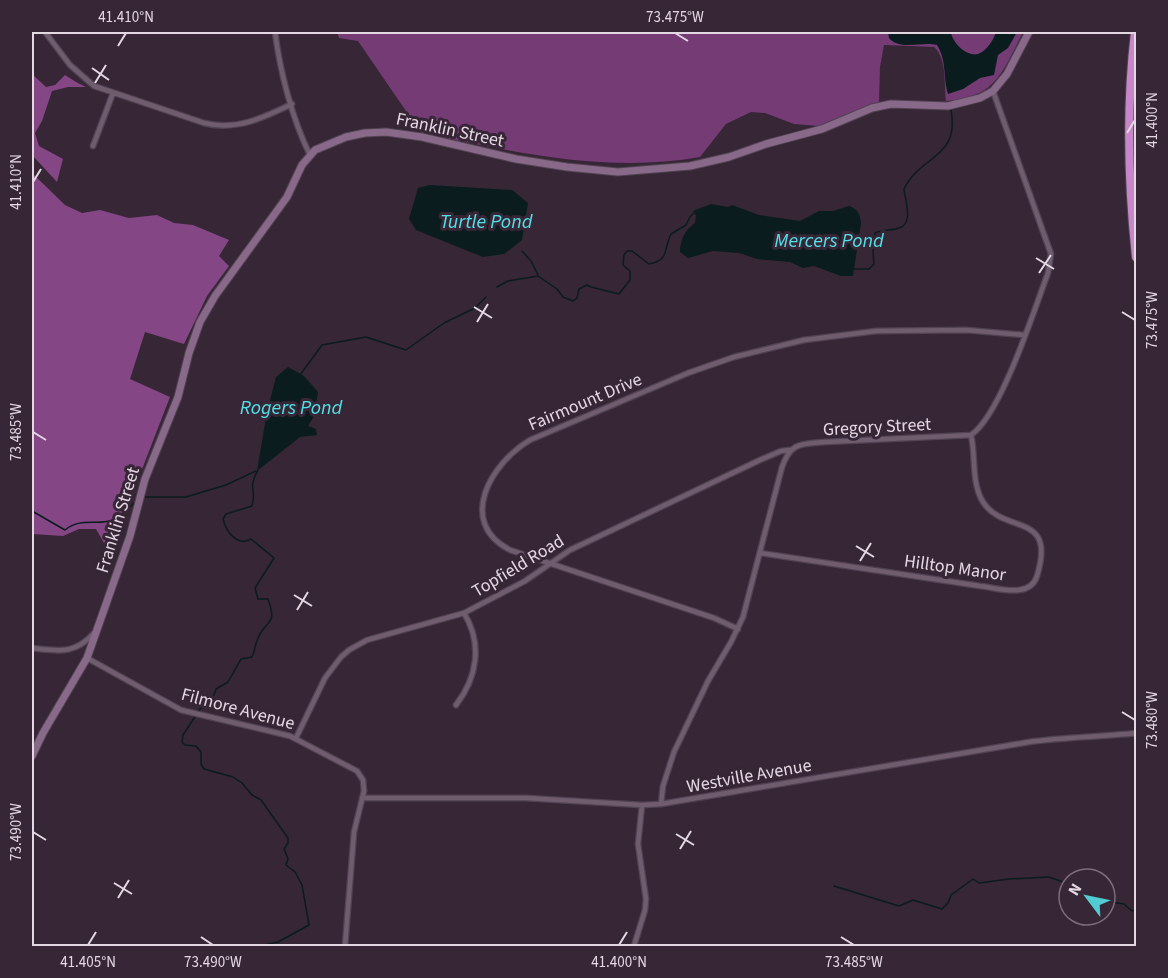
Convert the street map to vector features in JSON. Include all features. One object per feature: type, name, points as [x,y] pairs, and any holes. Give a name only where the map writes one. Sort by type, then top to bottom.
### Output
[{"type":"highway","points":[[1135,32],[1130,95],[1129,154],[1137,257]]},
{"type":"main road","points":[[993,91],[1007,74],[1029,32]]},
{"type":"main road","name":"Franklin Street","points":[[32,756],[87,658],[130,536],[145,479],[178,397],[189,353],[200,322],[215,296],[282,203],[302,165],[309,155],[320,147],[346,137],[371,132],[386,132],[422,137],[540,164],[599,171],[646,171],[690,166],[729,157],[822,129],[872,108],[891,104],[951,106],[980,98],[993,91]]},
{"type":"street","points":[[45,32],[69,65],[94,86],[216,126],[252,122],[292,104]]},
{"type":"street","points":[[275,32],[278,58],[309,155]]},
{"type":"street","points":[[971,435],[980,429],[990,416],[1025,335],[1048,273],[1051,254],[993,91]]},
{"type":"street","points":[[93,146],[113,93]]},
{"type":"street","name":"Fairmount Drive","points":[[738,629],[714,618],[501,546],[489,534],[482,519],[482,504],[489,484],[506,458],[530,440],[688,373],[734,357],[804,340],[885,330],[966,330],[1025,335]]},
{"type":"street","name":"Gregory Street","points":[[790,450],[802,444],[825,442],[971,435]]},
{"type":"street","name":"Hilltop Manor","points":[[760,553],[992,587],[1027,589],[1035,581],[1037,574],[1040,541],[1034,532],[991,511],[981,500],[976,484],[971,435]]},
{"type":"street","points":[[661,804],[663,786],[674,752],[708,681],[738,629],[750,595],[782,467],[790,450]]},
{"type":"street","name":"Topfield Road","points":[[296,738],[326,678],[349,650],[371,639],[464,614],[525,581],[570,550],[760,460],[781,451],[790,450]]},
{"type":"street","points":[[456,705],[471,682],[476,658],[473,631],[464,614]]},
{"type":"street","points":[[32,648],[70,650],[85,643],[95,632]]},
{"type":"street","name":"Filmore Avenue","points":[[87,658],[174,706],[197,714],[296,738],[357,771],[364,785],[362,798]]},
{"type":"street","name":"Westville Avenue","points":[[362,798],[526,798],[642,805],[661,804],[1055,738],[1103,737],[1137,733]]},
{"type":"street","points":[[345,946],[354,832],[362,798]]},
{"type":"street","points":[[634,946],[646,899],[638,844],[642,805]]},
{"type":"shaded area","points":[[337,32],[1023,32],[1010,59],[996,80],[987,88],[963,99],[946,101],[943,65],[934,47],[884,45],[880,67],[879,102],[819,126],[794,124],[765,113],[751,112],[726,124],[700,157],[665,162],[630,163],[594,162],[524,153],[421,133],[358,41],[339,38]]},
{"type":"shaded area","points":[[32,74],[46,87],[55,85],[65,75],[86,87],[68,87],[52,91],[42,121],[35,133],[39,146],[63,159],[57,182],[32,155]]},
{"type":"shaded area","points":[[32,173],[65,205],[82,213],[100,210],[129,218],[157,215],[174,223],[193,225],[229,240],[219,256],[229,266],[207,296],[184,344],[145,332],[130,379],[170,397],[127,508],[112,557],[96,529],[79,529],[63,536],[32,534]]},
{"type":"water","points":[[888,32],[951,32],[960,48],[969,53],[978,54],[987,48],[996,32],[1017,32],[1008,48],[998,55],[994,75],[980,78],[963,89],[948,94],[944,63],[937,45],[899,44],[889,38]]},
{"type":"water","name":"Turtle Pond","points":[[430,185],[512,190],[528,203],[522,240],[504,254],[483,257],[416,230],[409,219],[418,188]]},
{"type":"water","name":"Mercers Pond","points":[[711,204],[728,207],[732,205],[759,215],[800,221],[819,211],[852,207],[858,212],[861,223],[853,276],[841,276],[814,266],[803,268],[790,262],[757,259],[739,253],[713,251],[688,258],[680,252],[680,248],[686,232],[695,223],[696,215],[693,211]]},
{"type":"water","name":"Rogers Pond","points":[[288,367],[304,376],[318,392],[314,416],[308,426],[316,429],[317,435],[300,437],[257,471],[267,412],[276,377]]},
{"type":"waterway","points":[[854,269],[869,269],[874,264],[875,233],[904,226],[908,211],[904,189],[911,178],[945,147],[950,138],[952,126],[951,110]]},
{"type":"waterway","points":[[497,287],[508,281],[538,276],[557,289],[563,297],[573,301],[577,298],[579,289],[587,285],[619,294],[630,280],[630,271],[623,265],[627,251],[632,251],[649,264],[660,260],[665,254],[671,234],[686,225],[695,212]]},
{"type":"waterway","points":[[522,251],[531,261],[538,275]]},
{"type":"waterway","points":[[300,375],[322,345],[366,337],[406,350],[444,323],[475,308],[486,297]]},
{"type":"waterway","points":[[258,470],[253,481],[252,506],[226,514],[223,519],[233,537],[242,541],[251,539],[274,558],[255,588],[258,599],[268,599],[272,614],[270,622],[261,632],[252,657],[241,659],[228,682],[216,689],[214,695],[200,709],[183,735],[182,742],[185,745],[196,746],[201,752],[201,764],[204,769],[233,777],[242,783],[252,795],[261,800],[288,838],[284,849],[288,859],[286,865],[295,872],[302,885],[309,925],[278,942],[260,946]]},
{"type":"waterway","points":[[143,497],[186,497],[226,485],[256,471]]},
{"type":"waterway","points":[[32,511],[65,530],[84,522],[103,522],[115,519],[136,501]]},
{"type":"waterway","points":[[834,886],[899,906],[913,900],[942,909],[948,903],[951,895],[973,879],[979,883],[1049,877],[1057,880]]},
{"type":"waterway","points":[[1117,903],[1124,904],[1132,911],[1136,910]]}]
